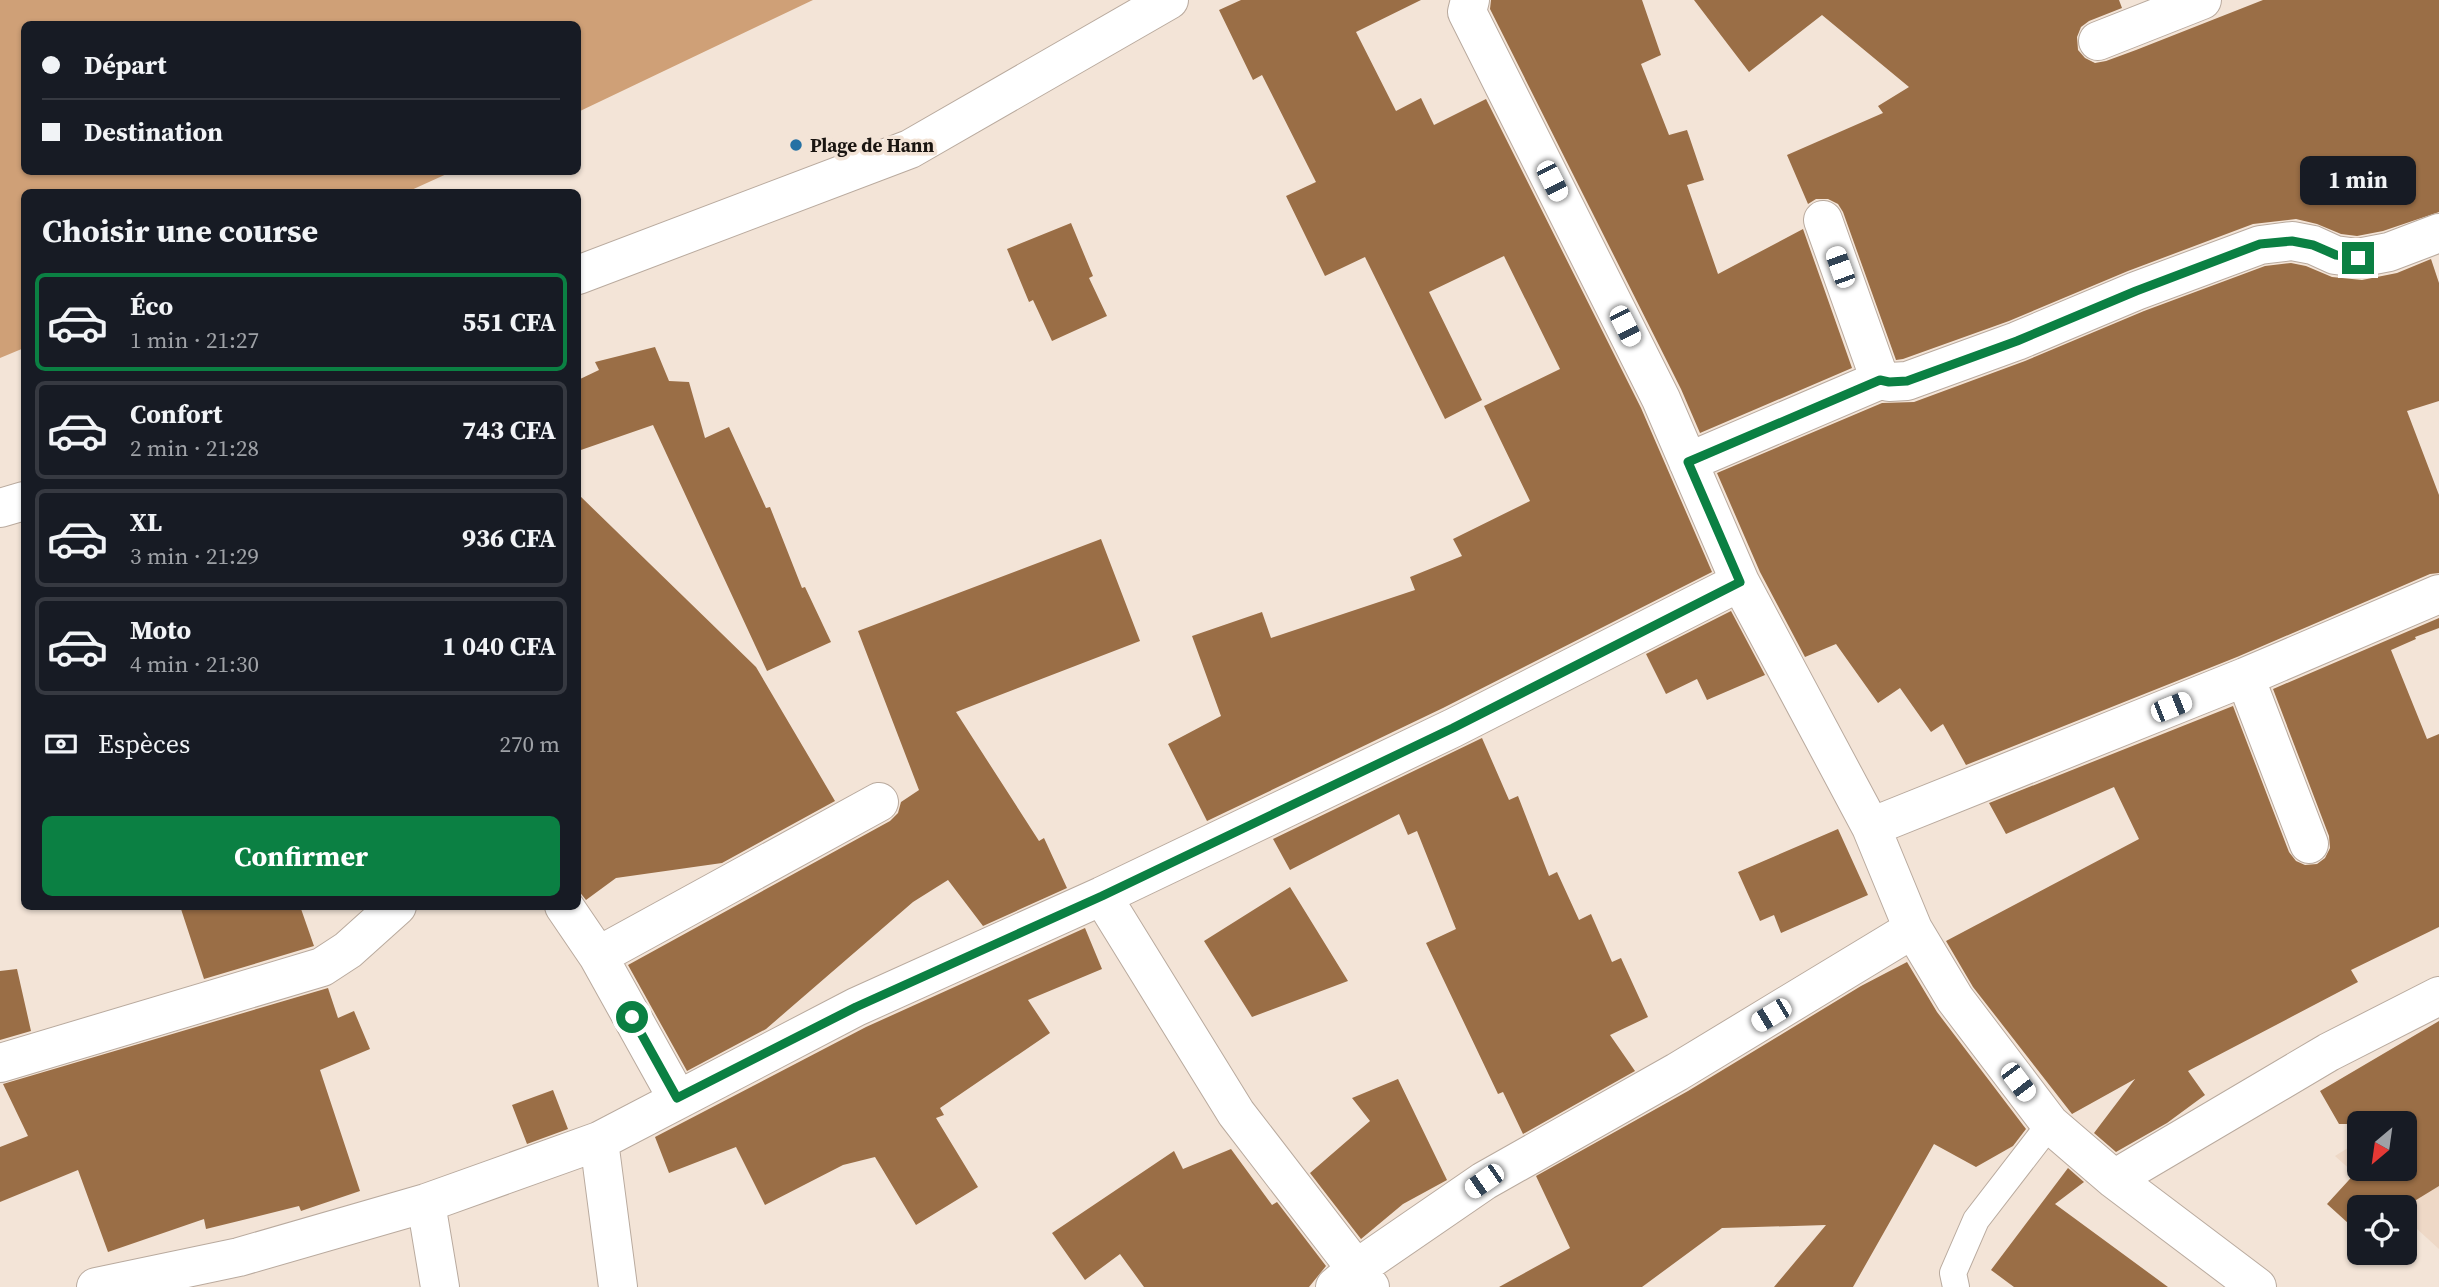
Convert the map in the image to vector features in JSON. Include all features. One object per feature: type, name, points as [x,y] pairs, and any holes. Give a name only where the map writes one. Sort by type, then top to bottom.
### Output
[{"type":"street","points":[[581,274],[910,149],[1169,0]]},
{"type":"street","points":[[1470,0],[1468,12],[1661,399],[1740,582],[1871,827],[1913,929],[1955,999],[2050,1124],[2114,1179],[2257,1287]]},
{"type":"street","points":[[2098,41],[2202,0]]},
{"type":"street","points":[[1823,220],[1880,380]]},
{"type":"street","points":[[1688,462],[1880,380],[1907,381],[2017,341],[2136,291],[2260,244],[2292,241],[2313,245],[2336,255],[2358,258],[2389,252],[2439,233]]},
{"type":"street","points":[[0,508],[21,502]]},
{"type":"street","points":[[96,1287],[239,1257],[426,1203],[599,1141],[856,1007],[1102,896],[1453,728],[1740,582]]},
{"type":"street","points":[[1871,827],[2245,677],[2439,594]]},
{"type":"street","points":[[2245,677],[2309,844]]},
{"type":"street","points":[[598,956],[879,802]]},
{"type":"street","points":[[1102,896],[1236,1113],[1354,1281],[1484,1181],[1677,1072],[1913,929]]},
{"type":"street","points":[[0,1063],[322,967],[348,950],[393,910]]},
{"type":"street","points":[[567,910],[598,956],[677,1098]]},
{"type":"street","points":[[2114,1179],[2329,1052],[2439,996]]},
{"type":"street","points":[[599,1141],[618,1287]]},
{"type":"street","points":[[426,1203],[440,1287]]},
{"type":"lane","points":[[1956,1287],[1953,1273],[1976,1220],[2050,1124]]},
{"type":"shaded area","points":[[0,0],[813,0],[581,111],[581,21],[21,21],[21,175],[444,175],[414,189],[21,189],[21,349],[0,358]]},
{"type":"shaded area","points":[[2439,1091],[2439,1249],[2417,1229],[2417,1195],[2379,1195],[2363,1181],[2417,1181],[2417,1140]]},
{"type":"shaded area","points":[[2347,1148],[2347,1167],[2335,1156]]},
{"type":"building","points":[[1241,0],[1421,0],[1356,32],[1396,111],[1421,98],[1434,125],[1486,99],[1641,408],[1712,572],[1443,708],[1207,821],[1168,744],[1221,716],[1192,636],[1262,612],[1271,638],[1415,590],[1410,577],[1462,556],[1453,539],[1530,501],[1484,406],[1560,369],[1504,256],[1429,292],[1482,400],[1445,419],[1365,257],[1325,276],[1286,196],[1316,182],[1262,75],[1253,80],[1219,10]]},
{"type":"building","points":[[1491,0],[1642,0],[1661,55],[1641,64],[1669,135],[1687,130],[1704,180],[1687,185],[1718,274],[1803,229],[1852,368],[1700,433],[1681,389],[1490,9]]},
{"type":"building","points":[[1694,0],[2119,0],[2122,8],[2089,21],[2081,27],[2077,37],[2078,50],[2085,58],[2095,63],[2136,50],[2263,0],[2439,0],[2439,212],[2383,231],[2357,236],[2341,234],[2296,219],[2253,224],[2128,271],[2009,321],[1896,360],[1843,212],[1838,204],[1828,199],[1816,199],[1808,204],[1787,155],[1883,113],[1878,106],[1909,87],[1822,15],[1749,72]]},
{"type":"building","points":[[1071,223],[1093,276],[1089,278],[1107,316],[1052,341],[1033,300],[1029,302],[1007,249]]},
{"type":"building","points":[[2431,259],[2439,283],[2439,401],[2407,411],[2439,495],[2439,573],[2430,574],[2237,657],[1966,765],[1943,724],[1931,732],[1900,688],[1878,703],[1836,644],[1805,657],[1760,572],[1717,473],[1882,403],[1914,402],[2265,266],[2291,263],[2332,277],[2362,280],[2397,273]]},
{"type":"building","points":[[655,347],[669,381],[689,382],[705,438],[729,427],[766,508],[770,507],[802,588],[805,587],[831,642],[767,671],[653,425],[581,450],[581,379],[599,370],[595,362]]},
{"type":"building","points":[[581,497],[756,667],[835,801],[722,863],[616,878],[586,900],[581,894]]},
{"type":"building","points":[[1101,539],[1140,641],[956,712],[1039,841],[1044,838],[1067,888],[983,926],[948,880],[913,902],[766,1029],[687,1071],[628,965],[890,821],[898,813],[901,802],[919,790],[858,631]]},
{"type":"building","points":[[1731,611],[1765,675],[1707,700],[1697,679],[1666,694],[1646,654]]},
{"type":"building","points":[[2439,618],[2439,628],[2391,650],[2427,739],[2439,734],[2439,927],[2351,970],[2358,982],[2188,1071],[2205,1095],[2167,1123],[2116,1152],[2094,1133],[2135,1079],[2072,1114],[1973,987],[1946,941],[2139,839],[2114,787],[2006,834],[1989,803],[2233,706],[2289,852],[2296,861],[2305,865],[2317,864],[2325,858],[2330,848],[2329,836],[2273,689]]},
{"type":"building","points":[[1482,738],[1509,800],[1518,796],[1549,876],[1557,872],[1579,920],[1591,914],[1612,962],[1621,958],[1648,1017],[1610,1035],[1635,1071],[1523,1134],[1503,1092],[1498,1094],[1426,943],[1456,929],[1417,831],[1408,835],[1399,814],[1290,870],[1273,839]]},
{"type":"building","points":[[1838,829],[1868,895],[1781,933],[1774,915],[1760,921],[1738,872]]},
{"type":"building","points":[[1290,887],[1348,981],[1252,1017],[1204,941]]},
{"type":"building","points":[[181,910],[301,910],[314,946],[204,979]]},
{"type":"building","points":[[1085,928],[1102,969],[1028,1000],[1050,1033],[940,1108],[944,1115],[936,1118],[978,1187],[916,1225],[875,1157],[843,1165],[765,1205],[736,1147],[669,1173],[655,1137],[866,1027]]},
{"type":"building","points":[[1907,962],[1937,1012],[2026,1129],[2013,1146],[1976,1167],[1934,1144],[1853,1287],[1774,1287],[1826,1225],[1722,1228],[1642,1287],[1499,1287],[1570,1248],[1536,1176],[1688,1091],[1861,986]]},
{"type":"building","points":[[17,969],[31,1031],[0,1040],[0,971]]},
{"type":"building","points":[[328,988],[338,1018],[354,1011],[370,1049],[320,1070],[360,1191],[301,1211],[299,1206],[206,1229],[204,1219],[108,1252],[78,1170],[0,1202],[0,1147],[28,1136],[3,1084]]},
{"type":"building","points":[[2439,1021],[2439,1186],[2417,1199],[2417,1195],[2347,1195],[2347,1222],[2327,1204],[2348,1181],[2417,1181],[2417,1111],[2347,1111],[2347,1124],[2339,1124],[2320,1091]]},
{"type":"building","points":[[1398,1079],[1447,1180],[1403,1204],[1361,1239],[1310,1173],[1370,1121],[1352,1098]]},
{"type":"building","points":[[553,1090],[568,1129],[527,1144],[512,1105]]},
{"type":"building","points":[[1231,1149],[1272,1205],[1277,1202],[1326,1266],[1309,1287],[1144,1287],[1120,1254],[1085,1280],[1052,1233],[1174,1151],[1183,1169]]},
{"type":"building","points":[[2068,1168],[2084,1182],[2055,1204],[2168,1287],[2014,1287],[1991,1270]]},
{"type":"place","name":"Plage de Hann","points":[[796,145]]},
{"type":"route","points":[[632,1017],[677,1098],[856,1007],[1102,896],[1453,728],[1740,582],[1688,462],[1880,380],[1907,381],[2017,341],[2136,291],[2260,244],[2292,241],[2313,245],[2336,255],[2358,258]]}]
